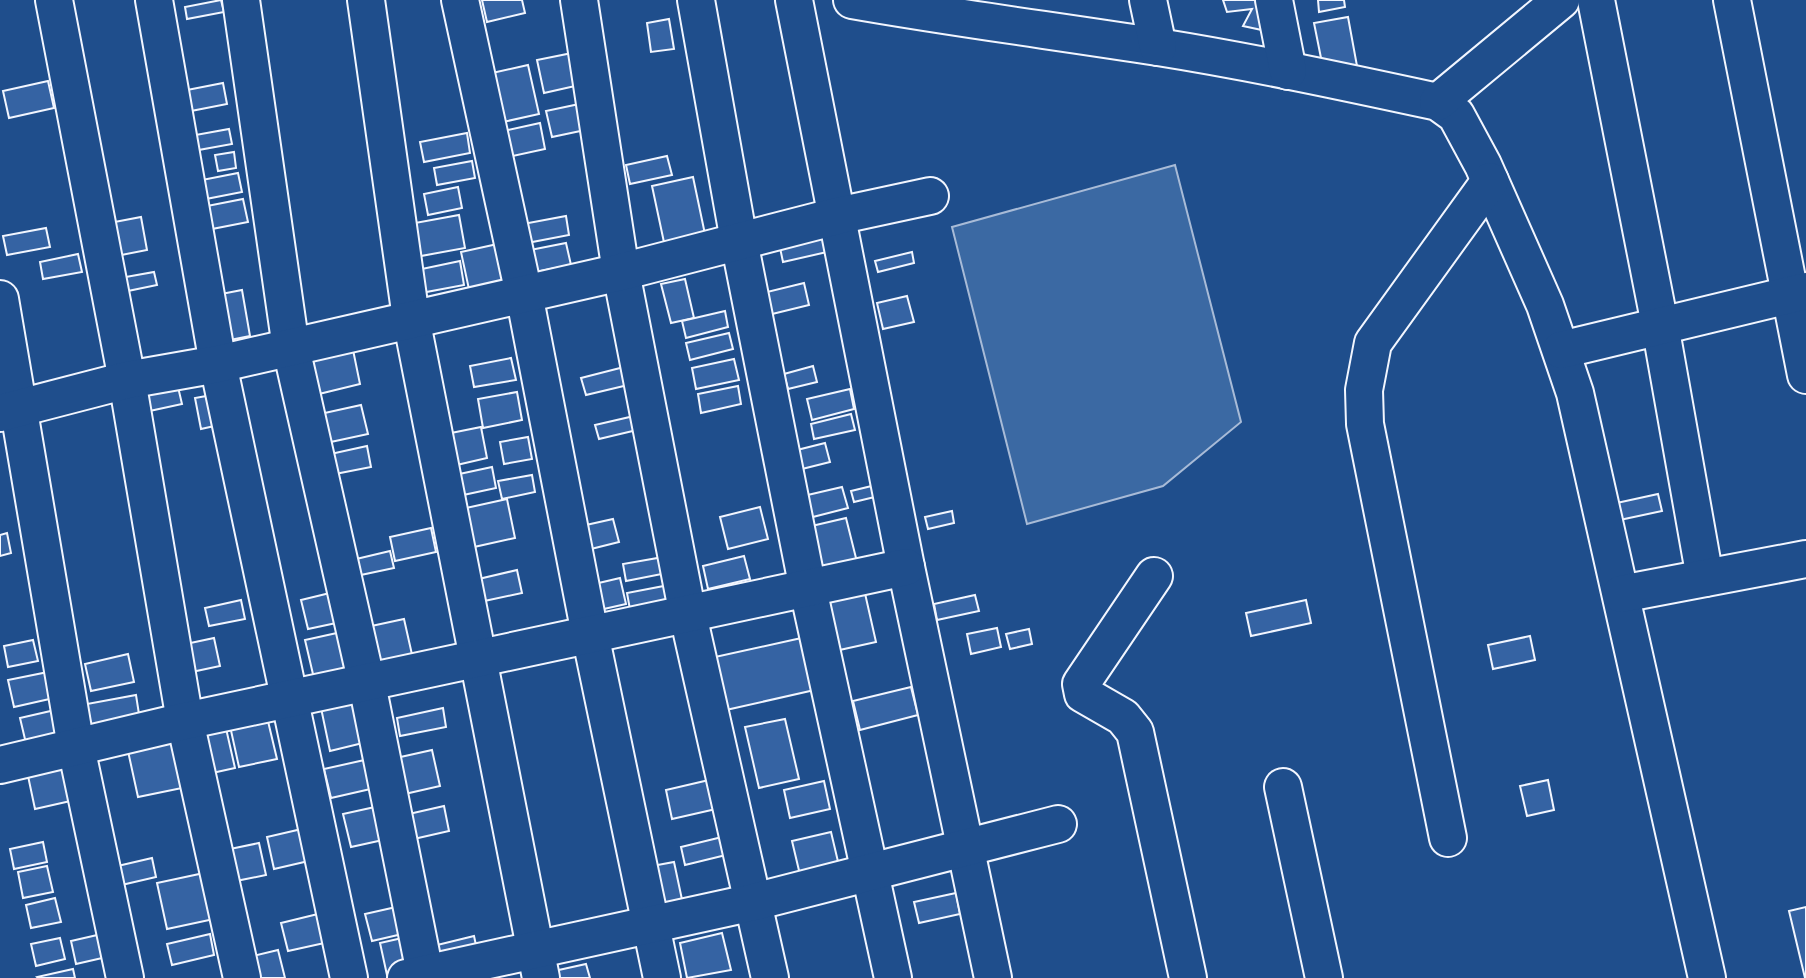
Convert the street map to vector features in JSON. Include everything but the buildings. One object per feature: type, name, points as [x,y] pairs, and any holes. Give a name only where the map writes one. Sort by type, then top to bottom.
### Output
[{"type":"street","points":[[54,0],[127,380],[185,721],[242,978]]},
{"type":"street","points":[[154,0],[218,364],[349,978]]},
{"type":"street","points":[[241,0],[291,348],[367,684],[419,977],[537,964],[649,925],[754,902],[1058,824]]},
{"type":"street","points":[[366,0],[411,318],[537,964]]},
{"type":"street","points":[[460,0],[524,294],[590,634],[662,978]]},
{"type":"street","points":[[579,0],[621,272],[688,615],[770,978]]},
{"type":"street","points":[[696,0],[739,241],[808,589],[893,978]]},
{"type":"street","points":[[794,0],[906,567],[993,978]]},
{"type":"street","points":[[852,0],[954,9],[1288,71],[1447,108],[1486,173],[1545,305],[1575,393],[1707,978]]},
{"type":"street","points":[[1148,0],[1158,47]]},
{"type":"street","points":[[1274,0],[1288,71]]},
{"type":"street","points":[[1447,108],[1561,0]]},
{"type":"street","points":[[1732,0],[1798,294],[1806,375]]},
{"type":"street","points":[[1600,14],[1705,578]]},
{"type":"street","points":[[1448,838],[1365,424],[1364,390],[1373,343],[1486,173]]},
{"type":"street","points":[[9,411],[127,380],[218,364],[621,272],[837,216],[930,196]]},
{"type":"street","points":[[1561,350],[1798,294]]},
{"type":"street","points":[[0,299],[9,411],[125,978]]},
{"type":"street","points":[[1621,594],[1806,559]]},
{"type":"street","points":[[0,764],[185,721],[906,567]]},
{"type":"street","points":[[1154,576],[1084,675],[1081,684],[1083,694],[1123,717],[1135,732],[1188,978]]},
{"type":"street","points":[[1283,787],[1324,978]]},
{"type":"water","points":[[1175,165],[1241,422],[1163,486],[1027,524],[952,227]]}]
